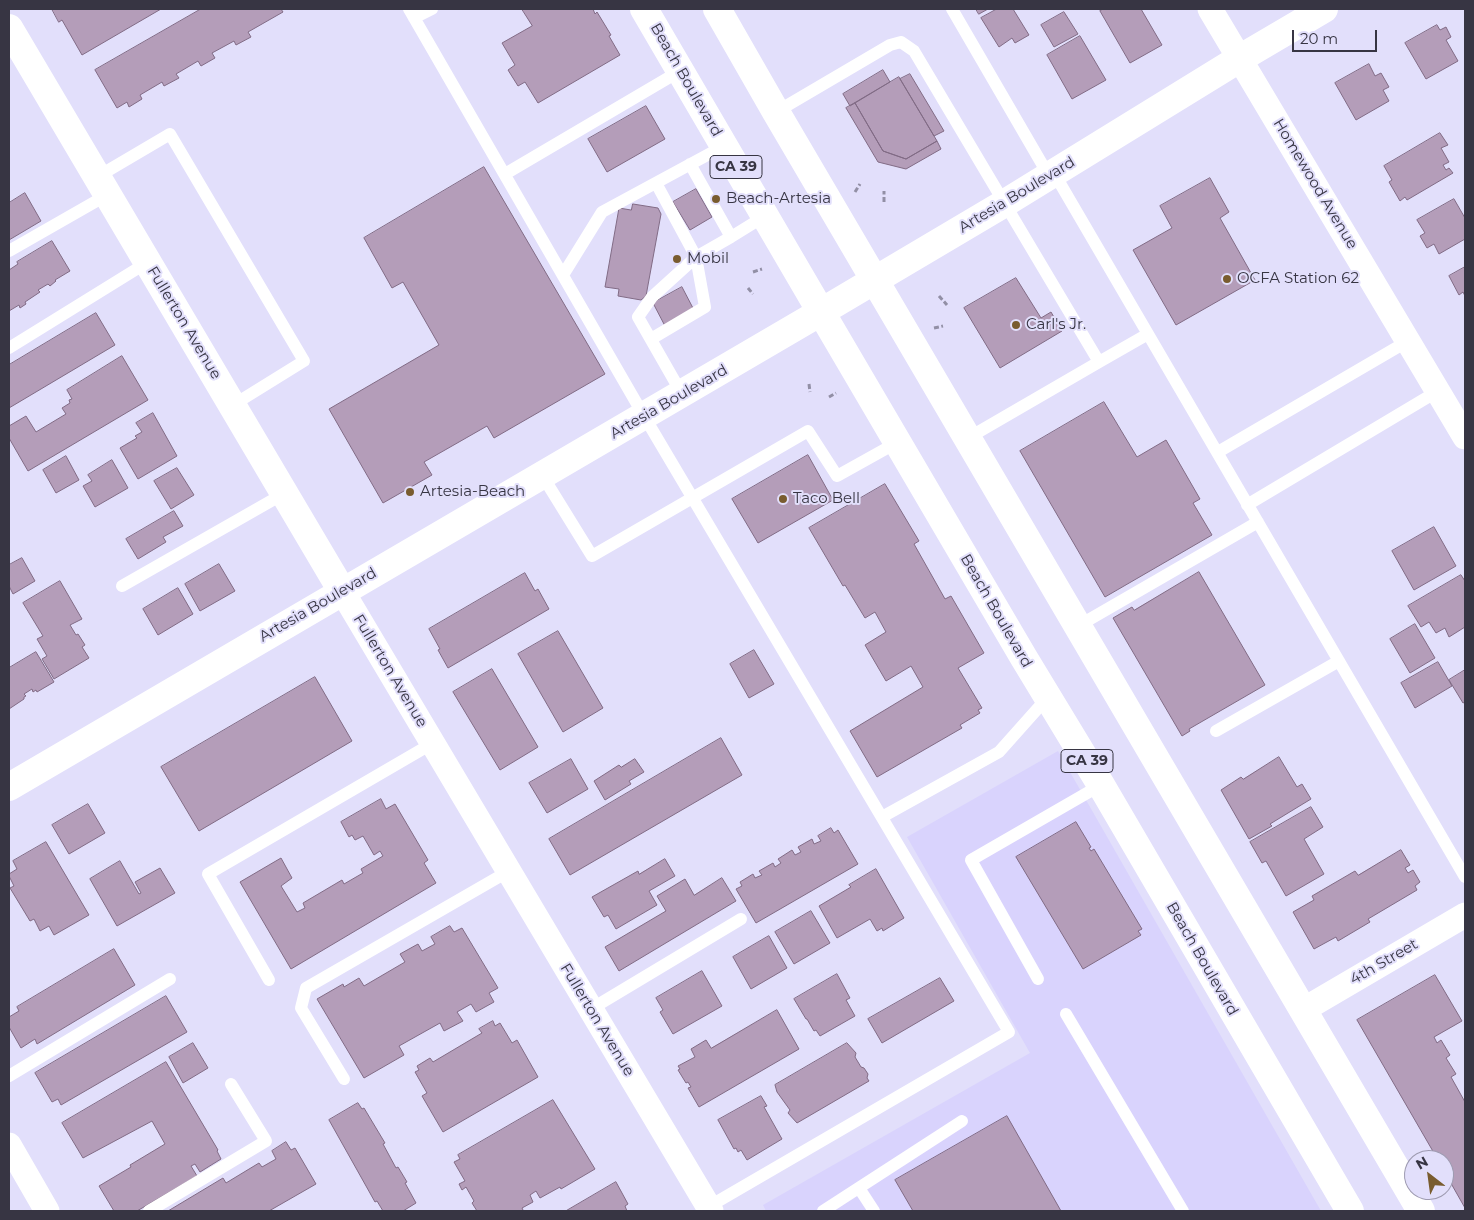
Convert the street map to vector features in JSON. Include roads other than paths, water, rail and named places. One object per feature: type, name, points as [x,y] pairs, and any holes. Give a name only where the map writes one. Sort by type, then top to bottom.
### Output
[{"type":"main road","name":"Beach Boulevard","points":[[644,9],[820,312],[1101,785],[1350,1211]]},
{"type":"main road","points":[[717,9],[1302,1010],[1422,1211]]},
{"type":"main road","name":"Artesia Boulevard","points":[[9,787],[875,280],[1324,9]]},
{"type":"main road","name":"Fullerton Avenue","points":[[9,28],[342,591]]},
{"type":"street","name":"Homewood Avenue","points":[[1210,9],[1465,437]]},
{"type":"street","name":"Fullerton Avenue","points":[[342,591],[709,1209]]},
{"type":"street","name":"4th Street","points":[[1302,1010],[1465,915]]},
{"type":"street","points":[[9,1145],[48,1211]]},
{"type":"lane","points":[[432,9],[412,14],[644,416],[1009,1032],[709,1209]]},
{"type":"lane","points":[[952,9],[1218,452],[1465,878]]},
{"type":"lane","points":[[776,112],[890,45],[901,42],[914,51],[1100,362]]},
{"type":"lane","points":[[505,174],[680,71]]},
{"type":"lane","points":[[9,251],[102,186],[170,134],[304,361],[232,405]]},
{"type":"lane","points":[[563,275],[602,212],[724,146]]},
{"type":"lane","points":[[690,164],[731,237]]},
{"type":"lane","points":[[651,339],[705,307],[696,257],[656,182]]},
{"type":"lane","points":[[682,394],[638,317],[652,297],[696,257],[765,216]]},
{"type":"lane","points":[[9,348],[148,262]]},
{"type":"lane","points":[[968,438],[1148,334]]},
{"type":"lane","points":[[1218,452],[1408,341]]},
{"type":"lane","points":[[1247,505],[1438,391]]},
{"type":"lane","points":[[542,475],[592,556],[808,431],[836,476],[898,442]]},
{"type":"lane","points":[[122,586],[285,493]]},
{"type":"lane","points":[[1078,626],[1258,522]]},
{"type":"lane","points":[[1216,731],[1339,661]]},
{"type":"lane","points":[[882,817],[999,752],[1048,697]]},
{"type":"lane","points":[[269,980],[208,874],[433,742]]},
{"type":"lane","points":[[1038,979],[971,860],[1101,785]]},
{"type":"lane","points":[[344,1079],[301,1008],[306,988],[509,871]]},
{"type":"lane","points":[[591,1009],[741,919]]},
{"type":"lane","points":[[9,1076],[170,979]]},
{"type":"lane","points":[[1066,1014],[1183,1211]]},
{"type":"lane","points":[[149,1211],[266,1141],[231,1084]]},
{"type":"lane","points":[[823,1211],[962,1121]]},
{"type":"lane","points":[[859,1188],[874,1211]]},
{"type":"place","name":"Beach-Artesia","points":[[716,199]]},
{"type":"place","name":"Mobil","points":[[677,259]]},
{"type":"place","name":"OCFA Station 62","points":[[1227,279]]},
{"type":"place","name":"Carl's Jr.","points":[[1016,325]]},
{"type":"place","name":"Artesia-Beach","points":[[410,492]]},
{"type":"place","name":"Taco Bell","points":[[783,499]]}]
